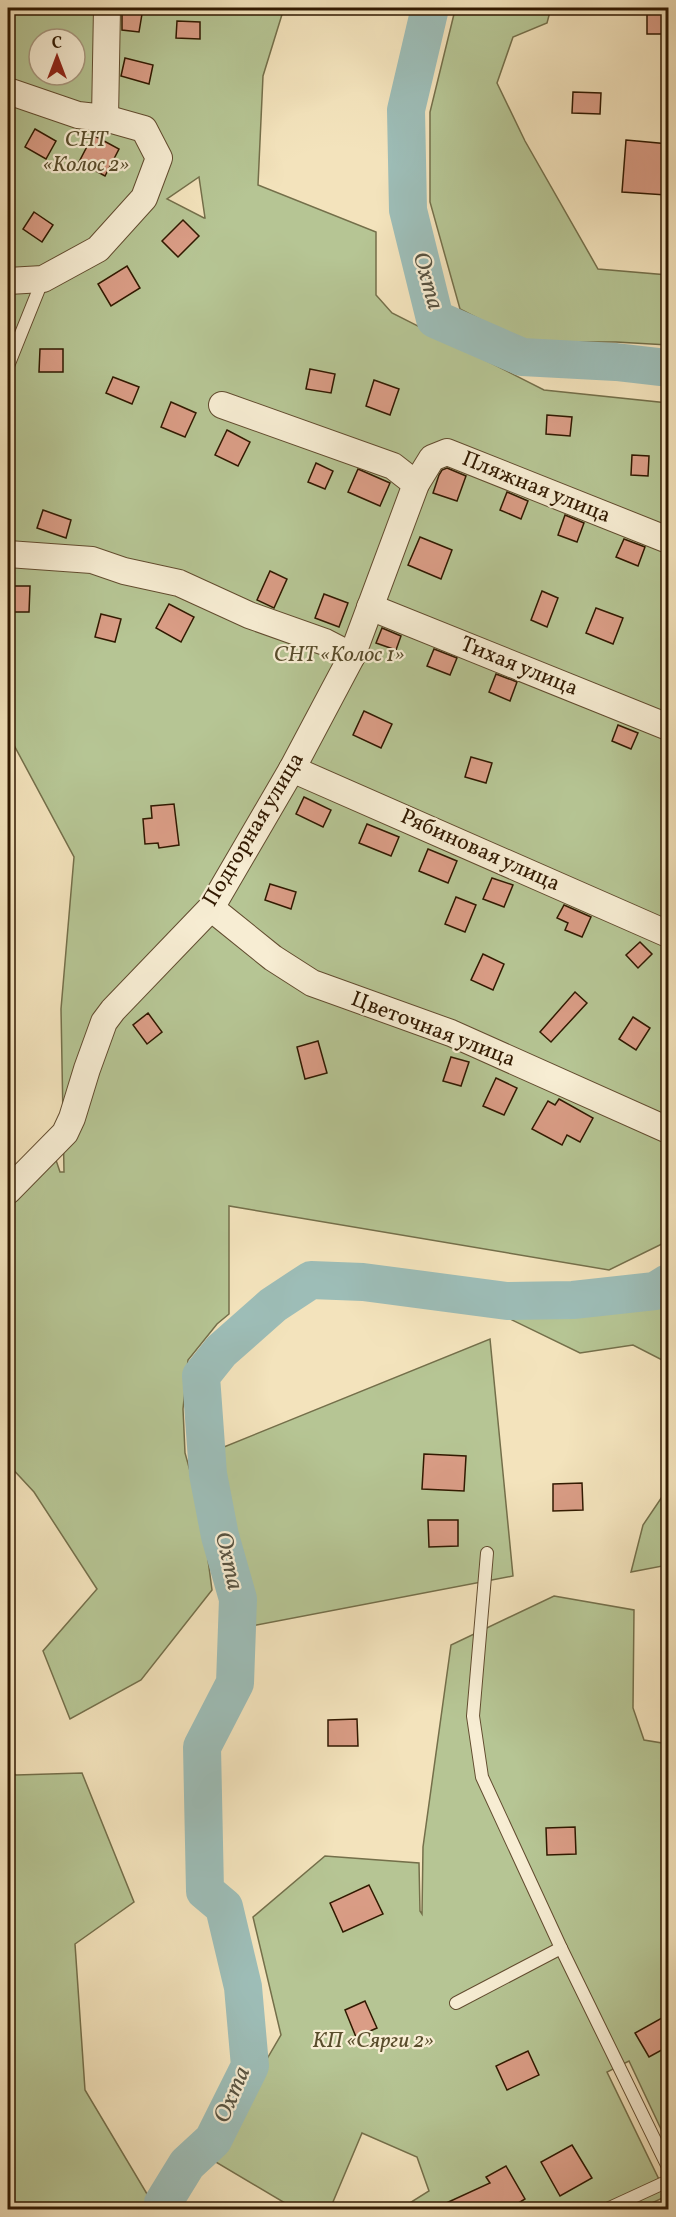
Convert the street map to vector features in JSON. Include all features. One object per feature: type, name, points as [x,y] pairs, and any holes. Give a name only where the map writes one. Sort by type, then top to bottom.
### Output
[{"type":"street","points":[[105,118],[107,8]]},
{"type":"street","points":[[8,91],[78,115],[105,118],[144,129],[159,158],[144,198],[98,249],[43,279],[8,281]]},
{"type":"street","points":[[222,405],[393,466],[416,484]]},
{"type":"street","name":"Пляжная улица","points":[[416,484],[432,458],[447,452],[669,540]]},
{"type":"street","name":"Подгорная улица","points":[[8,1191],[65,1133],[104,1022],[211,908],[292,769],[352,656],[416,484]]},
{"type":"street","points":[[8,554],[92,560],[124,571],[179,583],[249,615],[325,642],[352,656]]},
{"type":"street","name":"Тихая улица","points":[[370,607],[669,727]]},
{"type":"street","name":"Рябиновая улица","points":[[292,769],[669,934]]},
{"type":"street","name":"Цветочная улица","points":[[211,908],[273,958],[312,983],[451,1033],[669,1130]]},
{"type":"lane","points":[[8,366],[43,279]]},
{"type":"lane","points":[[487,1553],[473,1716],[482,1778],[561,1948],[669,2167]]},
{"type":"lane","points":[[456,2003],[561,1948]]},
{"type":"lane","points":[[605,2210],[669,2181]]},
{"type":"green space","name":"СНТ «Колос 1»","points":[[8,8],[284,8],[263,76],[258,185],[376,232],[376,295],[392,313],[544,390],[668,403],[668,1241],[609,1270],[229,1206],[229,1314],[217,1324],[188,1360],[183,1409],[185,1453],[202,1514],[212,1590],[141,1680],[70,1719],[43,1651],[97,1589],[34,1492],[8,1464],[8,1203],[55,1157],[60,1172],[64,1172],[61,1009],[74,857],[8,734]],"holes":[[[199,177],[205,218],[167,199]]]},
{"type":"green space","points":[[457,8],[551,8],[547,23],[513,37],[497,83],[525,141],[598,269],[668,275],[668,345],[616,342],[523,342],[460,309],[430,202],[430,112]]},
{"type":"green space","points":[[668,1303],[668,1363],[633,1345],[580,1353],[506,1317],[569,1316],[660,1308]]},
{"type":"green space","points":[[490,1339],[513,1576],[246,1627],[219,1449]]},
{"type":"green space","points":[[668,1488],[668,1565],[631,1572],[643,1525]]},
{"type":"green space","name":"КП «Сярги 2»","points":[[554,1596],[634,1610],[633,1708],[644,1740],[668,1744],[668,2144],[629,2061],[607,2072],[667,2196],[639,2209],[400,2209],[429,2191],[417,2157],[362,2133],[330,2209],[295,2209],[209,2158],[281,2035],[253,1917],[325,1856],[419,1863],[420,1911],[422,1914],[423,1847],[451,1645]]},
{"type":"green space","points":[[8,1771],[16,1775],[82,1773],[134,1902],[75,1944],[85,2090],[156,2209],[8,2209]]},
{"type":"building","points":[[122,8],[143,8],[139,32],[122,30]]},
{"type":"building","points":[[647,8],[669,8],[669,34],[647,34]]},
{"type":"building","points":[[177,21],[200,22],[200,39],[176,38]]},
{"type":"building","points":[[125,58],[153,65],[149,84],[121,76]]},
{"type":"building","points":[[573,92],[601,93],[600,114],[572,113]]},
{"type":"building","points":[[35,129],[56,141],[46,159],[25,147]]},
{"type":"building","points":[[93,135],[119,149],[105,176],[79,162]]},
{"type":"building","points":[[626,140],[669,144],[666,195],[622,192]]},
{"type":"building","points":[[34,212],[53,225],[42,242],[23,229]]},
{"type":"building","points":[[183,220],[199,236],[178,257],[162,241]]},
{"type":"building","points":[[127,266],[140,288],[111,306],[98,284]]},
{"type":"building","points":[[40,349],[63,349],[63,372],[39,372]]},
{"type":"building","points":[[310,369],[335,374],[331,393],[306,389]]},
{"type":"building","points":[[113,377],[139,387],[132,404],[106,393]]},
{"type":"building","points":[[374,380],[399,389],[390,415],[366,406]]},
{"type":"building","points":[[171,402],[196,413],[185,437],[161,427]]},
{"type":"building","points":[[547,415],[572,417],[570,436],[546,434]]},
{"type":"building","points":[[227,430],[250,442],[238,466],[215,455]]},
{"type":"building","points":[[632,455],[649,456],[648,476],[631,475]]},
{"type":"building","points":[[316,463],[333,471],[325,489],[308,482]]},
{"type":"building","points":[[447,468],[466,476],[457,501],[433,493],[439,475]]},
{"type":"building","points":[[358,469],[390,483],[380,506],[348,492]]},
{"type":"building","points":[[507,492],[528,501],[521,519],[500,510]]},
{"type":"building","points":[[43,510],[71,520],[66,538],[37,528]]},
{"type":"building","points":[[565,515],[584,523],[577,542],[558,535]]},
{"type":"building","points":[[420,537],[452,550],[441,579],[408,565]]},
{"type":"building","points":[[624,539],[645,547],[638,566],[616,557]]},
{"type":"building","points":[[270,571],[287,579],[274,608],[257,600]]},
{"type":"building","points":[[8,586],[30,586],[29,612],[8,612]]},
{"type":"building","points":[[542,591],[558,598],[547,627],[531,620]]},
{"type":"building","points":[[324,594],[348,603],[339,627],[315,618]]},
{"type":"building","points":[[169,604],[194,617],[181,642],[156,628]]},
{"type":"building","points":[[596,608],[623,618],[613,644],[586,633]]},
{"type":"building","points":[[101,614],[121,619],[115,642],[95,637]]},
{"type":"building","points":[[382,628],[401,636],[396,650],[376,643]]},
{"type":"building","points":[[434,649],[457,658],[450,675],[427,666]]},
{"type":"building","points":[[496,674],[517,682],[510,701],[489,692]]},
{"type":"building","points":[[364,711],[392,724],[381,748],[353,735]]},
{"type":"building","points":[[618,725],[638,733],[631,749],[612,741]]},
{"type":"building","points":[[471,757],[492,763],[486,783],[465,777]]},
{"type":"building","points":[[304,797],[331,810],[323,827],[296,814]]},
{"type":"building","points":[[174,804],[179,845],[159,848],[158,843],[145,844],[143,819],[152,818],[151,806]]},
{"type":"building","points":[[367,824],[399,837],[391,856],[359,843]]},
{"type":"building","points":[[428,849],[457,861],[448,883],[419,871]]},
{"type":"building","points":[[492,878],[513,885],[504,907],[483,899]]},
{"type":"building","points":[[270,884],[296,892],[291,909],[265,900]]},
{"type":"building","points":[[456,897],[476,905],[465,932],[445,924]]},
{"type":"building","points":[[564,905],[591,917],[582,937],[565,930],[568,923],[557,918]]},
{"type":"building","points":[[640,942],[652,954],[638,968],[626,955]]},
{"type":"building","points":[[483,954],[504,964],[493,990],[471,980]]},
{"type":"building","points":[[575,992],[587,1003],[551,1042],[540,1032]]},
{"type":"building","points":[[148,1013],[162,1032],[147,1044],[133,1025]]},
{"type":"building","points":[[633,1017],[650,1028],[636,1050],[619,1039]]},
{"type":"building","points":[[318,1041],[327,1073],[305,1079],[297,1047]]},
{"type":"building","points":[[451,1057],[469,1062],[461,1086],[443,1081]]},
{"type":"building","points":[[496,1078],[517,1088],[504,1115],[483,1106]]},
{"type":"building","points":[[559,1099],[593,1118],[580,1142],[567,1135],[562,1145],[532,1129],[548,1101],[555,1105]]},
{"type":"building","points":[[424,1454],[466,1456],[464,1491],[422,1489]]},
{"type":"building","points":[[582,1483],[583,1510],[553,1511],[553,1484]]},
{"type":"building","points":[[428,1520],[458,1520],[458,1546],[429,1547]]},
{"type":"building","points":[[357,1719],[358,1746],[328,1746],[328,1720]]},
{"type":"building","points":[[575,1827],[576,1854],[547,1855],[546,1828]]},
{"type":"building","points":[[369,1885],[383,1914],[343,1932],[330,1903]]},
{"type":"building","points":[[365,2001],[377,2028],[356,2037],[345,2010]]},
{"type":"building","points":[[669,2014],[669,2046],[649,2057],[635,2033]]},
{"type":"building","points":[[528,2051],[539,2075],[507,2090],[496,2066]]},
{"type":"building","points":[[572,2145],[592,2178],[560,2196],[541,2162]]},
{"type":"building","points":[[506,2166],[525,2199],[507,2210],[431,2210],[490,2183],[486,2177]]},
{"type":"waterway","name":"Охта","points":[[430,8],[406,110],[408,210],[435,319],[522,357],[616,362],[668,368]]},
{"type":"waterway","name":"Охта","points":[[166,2210],[163,2203],[187,2164],[213,2140],[250,2066],[243,1987],[224,1907],[205,1891],[202,1747],[235,1683],[238,1599],[220,1536],[208,1474],[201,1376],[221,1351],[273,1305],[311,1280],[363,1282],[507,1301],[573,1300],[655,1291],[668,1283]]},
{"type":"park label","name":"СНТ «Колос 2»","points":[[86,152]]}]
